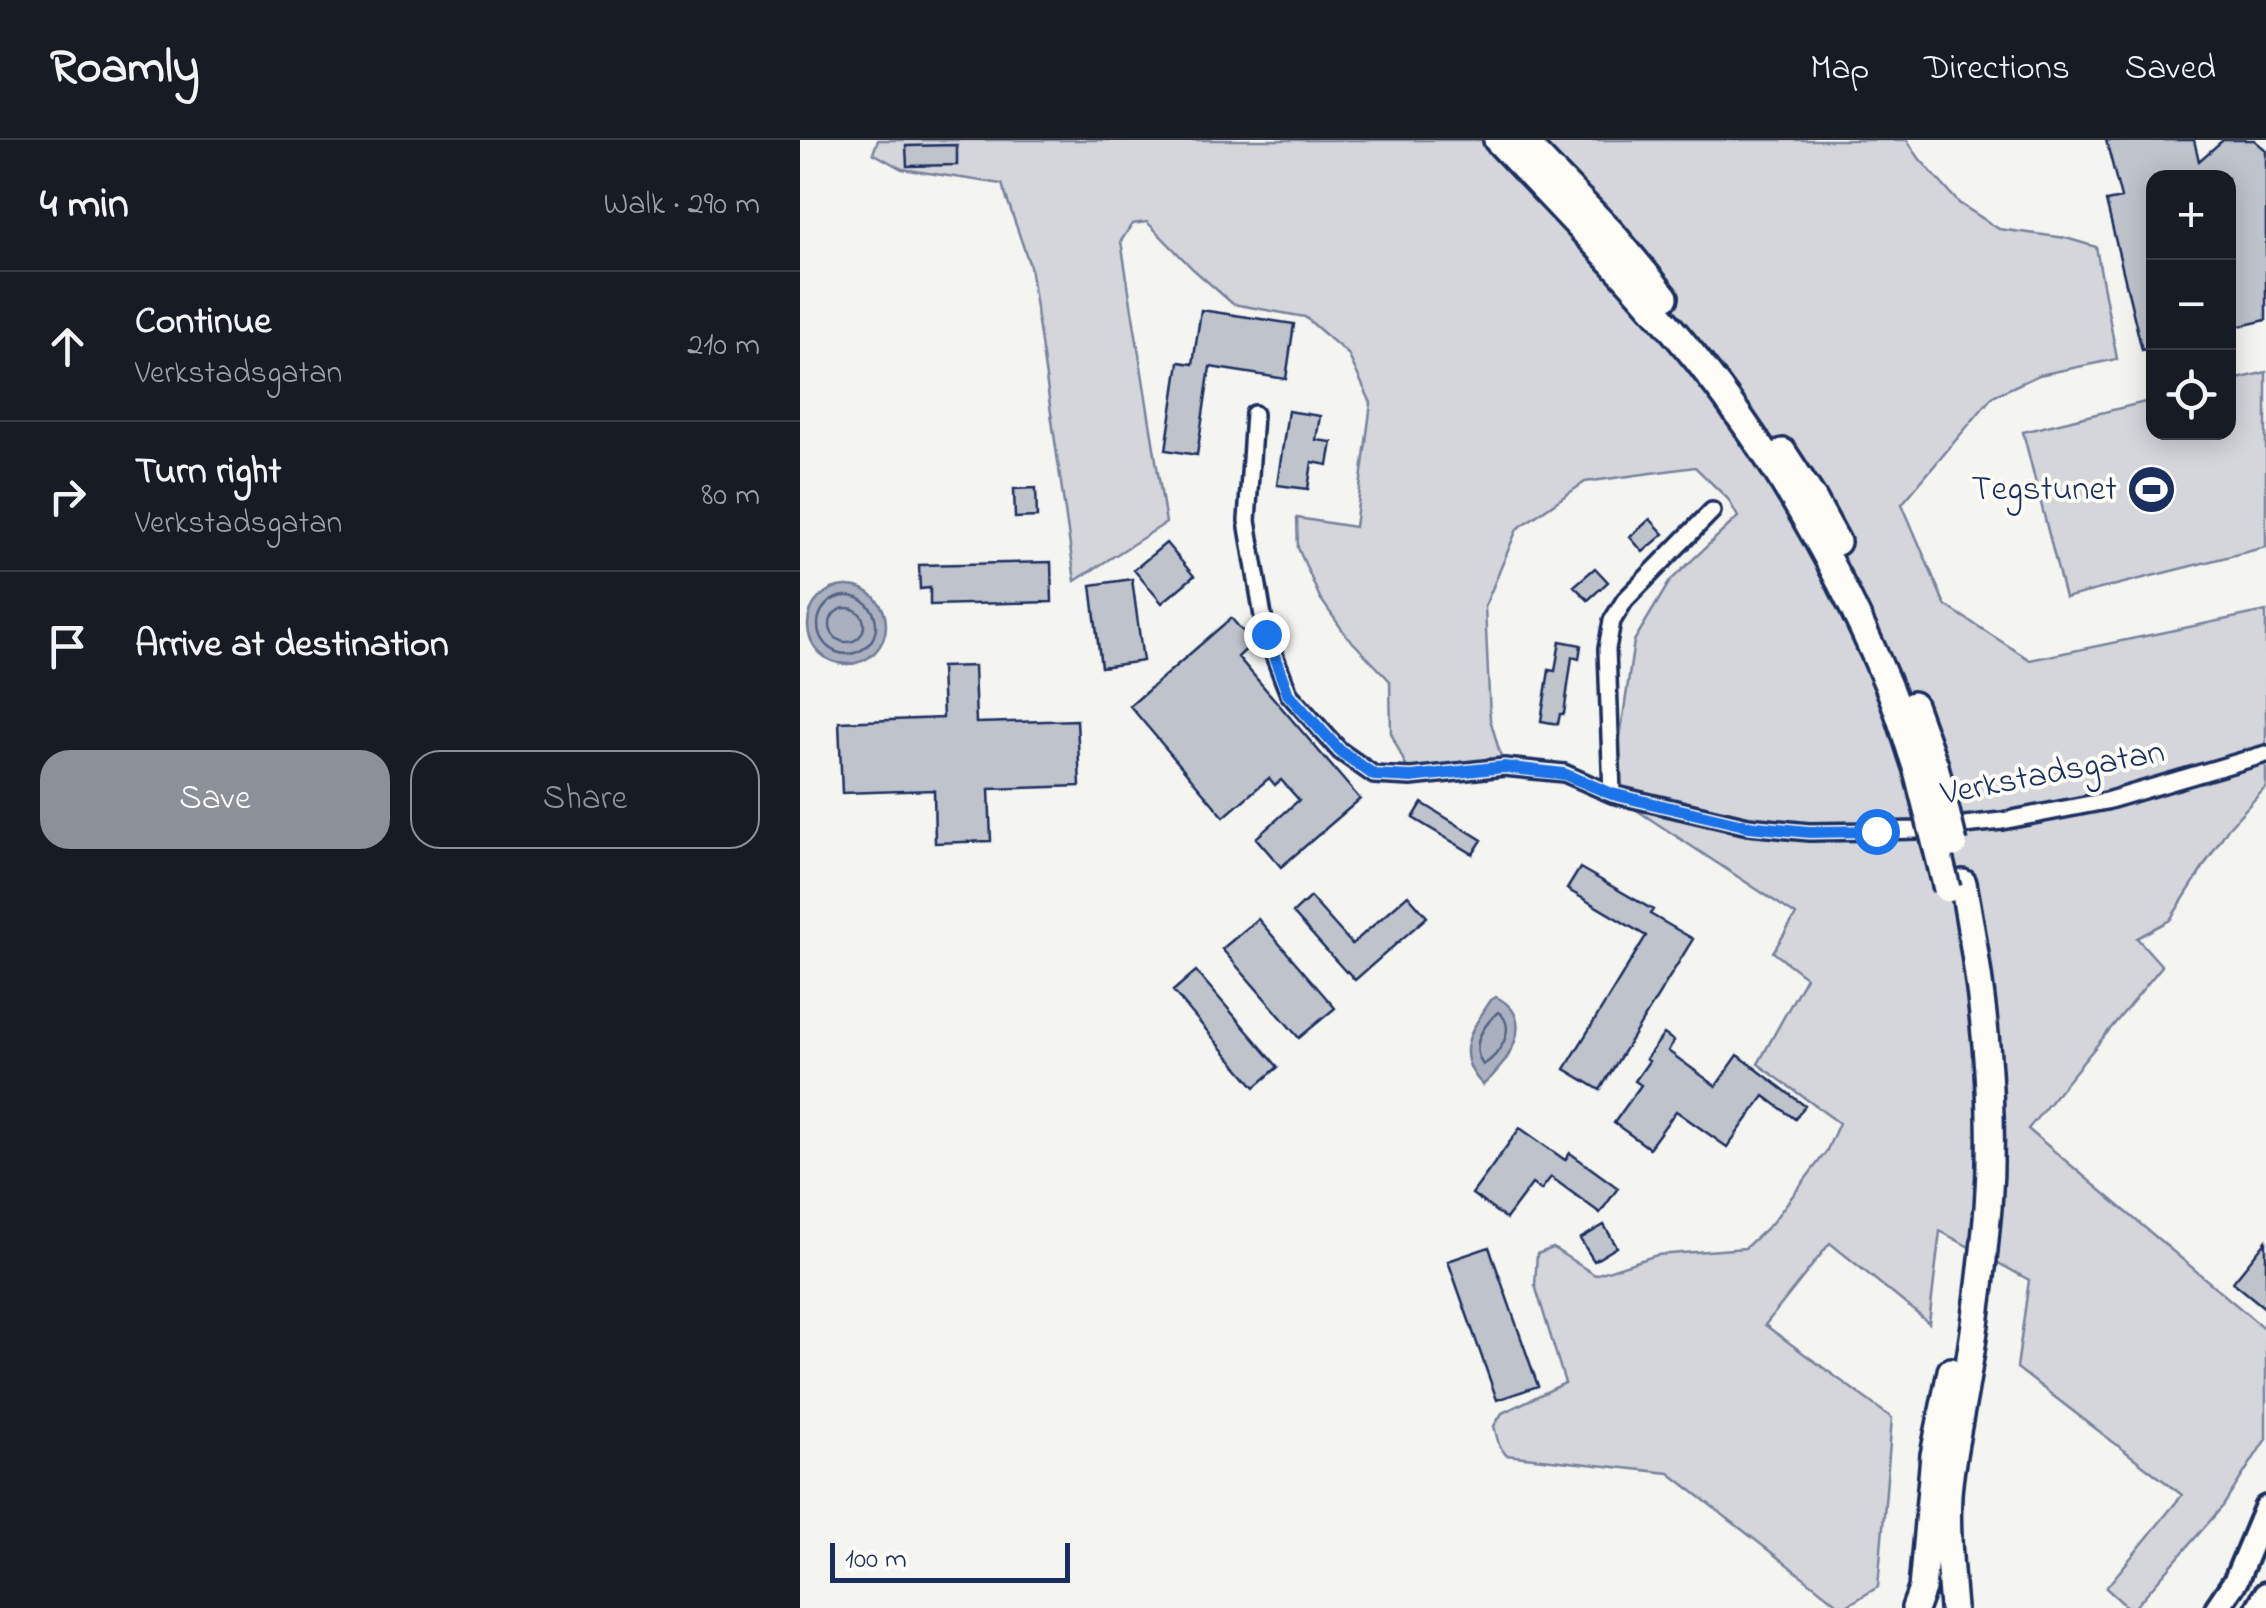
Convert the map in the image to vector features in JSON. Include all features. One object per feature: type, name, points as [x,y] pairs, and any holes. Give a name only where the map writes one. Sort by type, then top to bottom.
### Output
[{"type":"highway","points":[[1497,140],[1699,362],[1770,461],[1854,609],[1926,768]]},
{"type":"highway","points":[[1522,140],[1612,232],[1713,354],[1770,432],[1814,498],[1908,691],[1955,886],[1977,958],[1988,1057],[1988,1207],[1977,1312],[1948,1494],[1952,1608]]},
{"type":"highway","points":[[1915,1608],[1922,1589],[1934,1455],[1960,1322],[1970,1210],[1974,1106],[1955,886]]},
{"type":"main road","points":[[2217,1608],[2236,1580],[2266,1508]]},
{"type":"main road","points":[[2258,1608],[2266,1594]]},
{"type":"street","name":"Verkstadsgatan","points":[[1254,414],[1247,521],[1266,634],[1288,694],[1340,751],[1374,775],[1411,777],[1504,767],[1564,774],[1612,794],[1748,826],[1809,832],[1917,830],[2002,822],[2106,801],[2266,754]]},
{"type":"street","points":[[1612,794],[1608,648],[1612,620],[1625,600],[1712,511]]},
{"type":"shaded area","points":[[878,140],[1907,140],[1959,203],[1999,229],[2066,238],[2096,247],[2117,359],[2039,375],[1993,396],[1902,504],[1945,605],[2030,660],[2266,611],[2266,787],[2228,828],[2170,920],[2137,938],[2162,966],[2028,1129],[2266,1330],[2266,1439],[2223,1506],[2134,1608],[2128,1608],[2106,1588],[2182,1495],[2017,1368],[2029,1280],[1940,1231],[1929,1323],[1830,1243],[1765,1325],[1892,1418],[1878,1587],[1843,1608],[1669,1473],[1506,1455],[1499,1445],[1494,1426],[1502,1413],[1565,1383],[1535,1285],[1537,1254],[1553,1248],[1595,1275],[1657,1255],[1745,1248],[1771,1224],[1826,1152],[1839,1123],[1758,1064],[1806,977],[1773,952],[1796,915],[1612,794],[1634,641],[1670,581],[1738,517],[1728,499],[1695,467],[1585,482],[1517,529],[1485,606],[1490,719],[1504,767],[1411,777],[1391,733],[1390,681],[1346,635],[1320,598],[1298,548],[1297,518],[1355,527],[1371,403],[1348,354],[1305,317],[1233,304],[1147,222],[1132,224],[1121,241],[1166,523],[1075,581],[1030,266],[1002,184],[902,169],[873,153]]},
{"type":"shaded area","name":"Tegstunet","points":[[2266,372],[2266,547],[2065,598],[2023,432],[2146,402],[2146,440],[2236,440],[2236,379]]},
{"type":"water","points":[[839,586],[855,586],[880,603],[886,625],[880,647],[869,658],[855,664],[839,664],[814,647],[808,633],[808,617],[825,592]]},
{"type":"water","points":[[1496,997],[1509,1006],[1517,1029],[1502,1065],[1483,1085],[1469,1063],[1468,1042],[1477,1021]]},
{"type":"building","points":[[2106,140],[2194,140],[2199,161],[2223,140],[2254,140],[2266,150],[2266,320],[2236,327],[2236,170],[2146,170],[2146,349],[2142,350],[2106,201],[2121,198]]},
{"type":"building","points":[[957,145],[957,165],[907,166],[906,146]]},
{"type":"building","points":[[1201,310],[1294,324],[1286,379],[1210,367],[1197,455],[1166,450],[1179,362],[1193,364]]},
{"type":"building","points":[[1288,411],[1320,416],[1316,440],[1332,442],[1328,465],[1312,462],[1308,489],[1277,485]]},
{"type":"building","points":[[1036,488],[1037,517],[1015,518],[1014,489]]},
{"type":"building","points":[[1650,519],[1664,534],[1643,552],[1630,537]]},
{"type":"building","points":[[1166,543],[1194,576],[1162,603],[1134,570]]},
{"type":"building","points":[[1051,562],[1052,602],[930,605],[930,588],[920,589],[919,565]]},
{"type":"building","points":[[1595,568],[1608,582],[1588,600],[1574,586]]},
{"type":"building","points":[[1132,579],[1143,661],[1101,667],[1091,585]]},
{"type":"building","points":[[1231,618],[1253,643],[1238,657],[1360,799],[1281,867],[1256,838],[1299,800],[1281,780],[1275,785],[1269,778],[1224,817],[1130,706]]},
{"type":"building","points":[[1560,641],[1581,645],[1579,659],[1572,657],[1564,714],[1560,714],[1558,724],[1541,721],[1549,670],[1555,671]]},
{"type":"building","points":[[974,666],[976,723],[1077,720],[1080,786],[989,789],[991,841],[935,843],[934,790],[842,793],[839,722],[943,718],[941,667]]},
{"type":"building","points":[[1422,803],[1482,840],[1473,854],[1413,818]]},
{"type":"building","points":[[1580,868],[1653,910],[1650,914],[1693,939],[1600,1090],[1565,1069],[1646,936],[1567,889]]},
{"type":"building","points":[[1408,895],[1427,917],[1355,980],[1293,913],[1310,897],[1352,944]]},
{"type":"building","points":[[1258,919],[1335,1008],[1299,1038],[1222,949]]},
{"type":"building","points":[[1196,971],[1278,1067],[1255,1087],[1173,991]]},
{"type":"building","points":[[1664,1034],[1674,1041],[1668,1051],[1716,1086],[1738,1055],[1805,1106],[1795,1119],[1764,1096],[1727,1147],[1676,1111],[1649,1148],[1614,1123],[1641,1085],[1635,1081]]},
{"type":"building","points":[[1520,1128],[1565,1160],[1570,1153],[1618,1188],[1600,1213],[1551,1177],[1541,1190],[1532,1184],[1506,1219],[1472,1194]]},
{"type":"building","points":[[1604,1225],[1617,1247],[1594,1261],[1580,1239]]},
{"type":"building","points":[[2266,1241],[2266,1309],[2233,1282]]},
{"type":"building","points":[[1489,1247],[1538,1386],[1497,1400],[1448,1261]]},
{"type":"place","name":"Tegstunet","points":[[2152,490]]},
{"type":"route","points":[[1266,634],[1288,694],[1340,751],[1374,775],[1411,777],[1504,767],[1564,774],[1612,794],[1748,826],[1809,832],[1876,831]]}]
